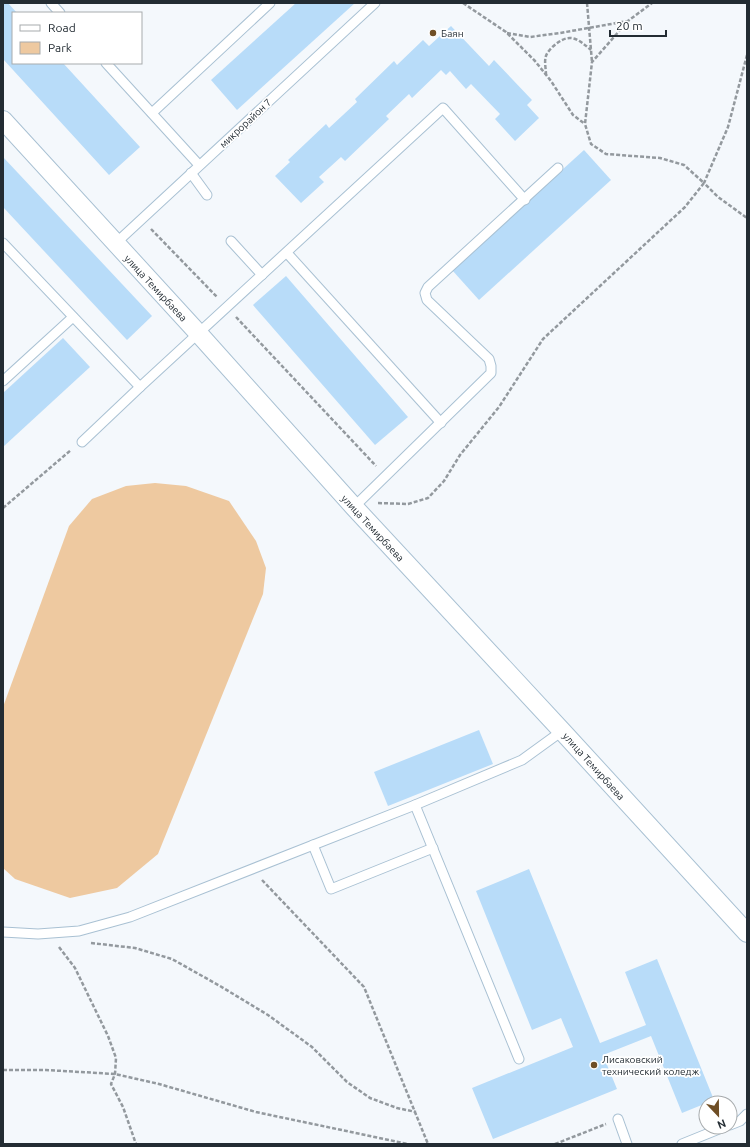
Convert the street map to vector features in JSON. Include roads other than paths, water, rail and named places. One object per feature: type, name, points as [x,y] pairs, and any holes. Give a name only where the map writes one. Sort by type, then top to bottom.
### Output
[{"type":"street","name":"улица Темирбаева","points":[[3,120],[199,334],[360,501],[562,731],[747,933]]},
{"type":"lane","points":[[51,3],[59,12]]},
{"type":"lane","points":[[152,113],[270,3]]},
{"type":"lane","name":"микрорайон 7","points":[[116,243],[375,3]]},
{"type":"lane","points":[[107,64],[199,165]]},
{"type":"lane","points":[[82,442],[443,108],[525,200]]},
{"type":"lane","points":[[360,501],[491,373],[489,360],[427,300],[425,293],[428,287],[525,200],[558,168]]},
{"type":"lane","points":[[191,173],[207,195]]},
{"type":"lane","points":[[231,241],[262,275]]},
{"type":"lane","points":[[3,243],[140,387]]},
{"type":"lane","points":[[287,253],[440,422]]},
{"type":"lane","points":[[3,381],[73,317]]},
{"type":"lane","points":[[3,932],[38,934],[79,930],[130,917],[416,805],[522,760],[562,731]]},
{"type":"lane","points":[[416,805],[519,1059]]},
{"type":"lane","points":[[313,845],[331,889],[433,848]]},
{"type":"lane","points":[[738,1122],[747,1114]]},
{"type":"lane","points":[[618,1119],[627,1144]]},
{"type":"lane","points":[[682,1144],[704,1135]]},
{"type":"place","name":"Баян","points":[[433,33]]},
{"type":"place","name":"Лисаковский технический коледж","points":[[594,1065]]}]
